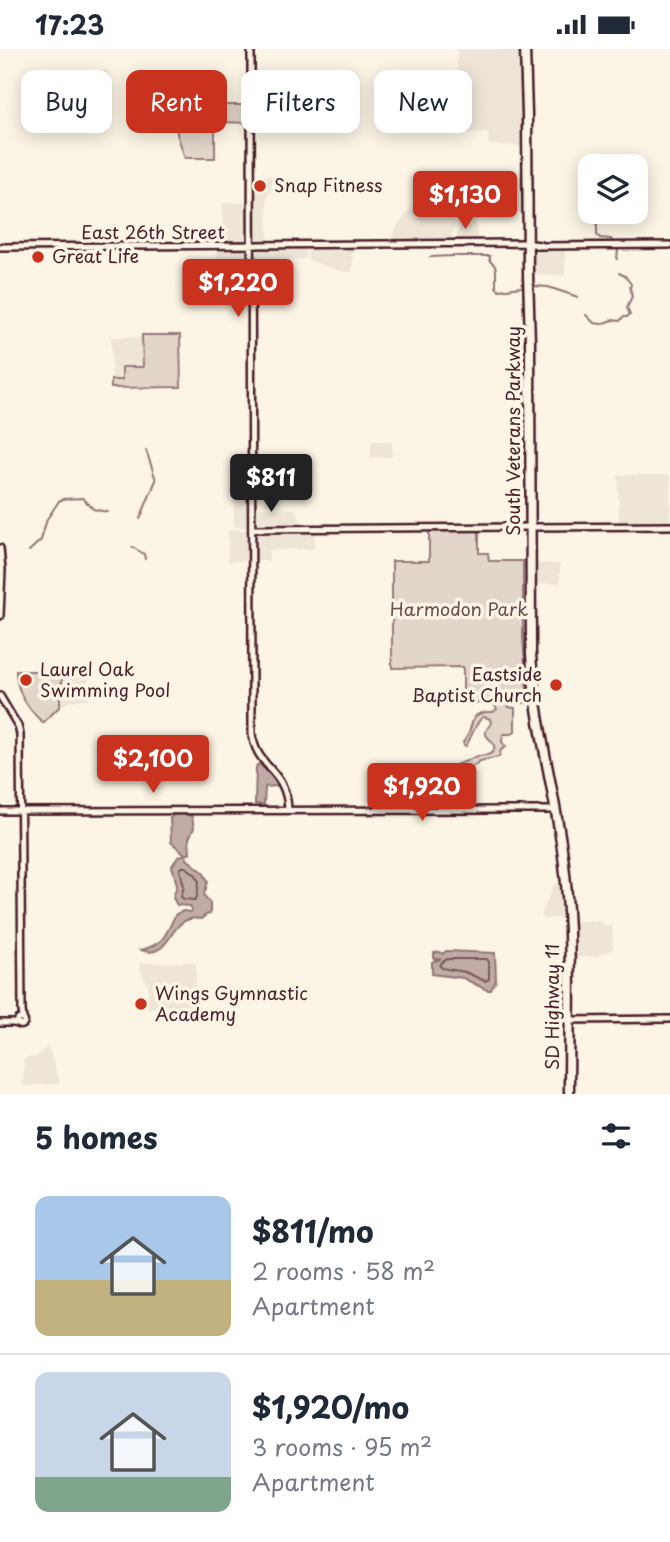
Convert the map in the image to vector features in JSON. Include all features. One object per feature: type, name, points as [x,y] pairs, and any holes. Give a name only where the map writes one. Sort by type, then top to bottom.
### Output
[{"type":"highway","name":"South Veterans Parkway","points":[[523,49],[532,679],[560,837]]},
{"type":"highway","name":"SD Highway 11","points":[[560,837],[568,919],[569,1094]]},
{"type":"main road","points":[[251,49],[252,736],[260,757],[283,785],[288,809]]},
{"type":"main road","name":"East 26th Street","points":[[0,247],[670,245]]},
{"type":"main road","points":[[252,528],[670,527]]},
{"type":"main road","points":[[0,548],[0,616]]},
{"type":"main road","points":[[0,696],[19,731],[20,810],[20,1021],[0,1022]]},
{"type":"main road","points":[[0,809],[554,809]]},
{"type":"main road","points":[[569,1020],[670,1019]]},
{"type":"shaded area","points":[[457,49],[520,49],[522,146],[489,145],[488,133],[472,133],[472,70],[457,70]]},
{"type":"shaded area","points":[[252,176],[272,176],[272,187],[267,197],[268,244],[252,244]]},
{"type":"shaded area","points":[[502,176],[522,176],[522,212],[501,212]]},
{"type":"shaded area","points":[[422,200],[435,204],[456,225],[452,242],[393,242],[397,226],[415,204]]},
{"type":"shaded area","points":[[250,202],[250,245],[223,245],[223,203]]},
{"type":"shaded area","points":[[468,223],[477,223],[477,244],[457,243],[457,232]]},
{"type":"shaded area","points":[[217,247],[250,247],[250,281],[217,280]]},
{"type":"shaded area","points":[[253,247],[306,247],[306,259],[270,262],[269,284],[265,284],[265,288],[253,288]]},
{"type":"shaded area","points":[[531,247],[565,247],[565,275],[531,275]]},
{"type":"shaded area","points":[[308,248],[353,248],[352,272],[339,271],[308,260]]},
{"type":"shaded area","points":[[111,337],[142,337],[143,367],[122,380],[112,380]]},
{"type":"shaded area","points":[[371,441],[392,441],[392,457],[371,457]]},
{"type":"shaded area","points":[[618,475],[670,475],[670,524],[619,524]]},
{"type":"shaded area","points":[[234,483],[250,483],[250,527],[234,527]]},
{"type":"shaded area","points":[[253,507],[295,509],[304,526],[253,527]]},
{"type":"shaded area","points":[[228,530],[251,530],[250,560],[228,562]]},
{"type":"shaded area","points":[[253,530],[315,530],[315,549],[269,550],[269,561],[254,561]]},
{"type":"shaded area","points":[[532,563],[560,564],[560,583],[532,584]]},
{"type":"shaded area","points":[[62,671],[88,671],[88,699],[71,701],[60,706]]},
{"type":"shaded area","points":[[554,884],[562,884],[564,918],[543,919],[541,916]]},
{"type":"shaded area","points":[[571,921],[600,921],[605,925],[612,925],[613,949],[596,957],[571,957]]},
{"type":"shaded area","points":[[196,962],[196,1007],[148,1008],[148,985],[139,963]]},
{"type":"shaded area","points":[[48,1046],[60,1084],[23,1086],[24,1059],[37,1056]]},
{"type":"green space","points":[[227,105],[241,105],[241,123],[227,122]]},
{"type":"green space","points":[[215,133],[215,158],[185,158],[177,134]]},
{"type":"green space","points":[[142,335],[180,335],[181,387],[111,388],[111,380],[122,380],[122,367],[143,367]]},
{"type":"green space","name":"Harmodon Park","points":[[429,530],[479,530],[479,553],[488,553],[489,561],[523,561],[523,638],[528,703],[508,703],[509,707],[515,708],[515,732],[503,734],[502,742],[506,747],[501,750],[499,757],[480,761],[472,767],[468,782],[451,782],[435,788],[435,781],[448,779],[457,764],[493,752],[493,744],[486,735],[491,723],[486,717],[479,721],[466,746],[463,742],[474,717],[497,709],[489,703],[463,703],[463,667],[392,668],[392,561],[429,561]]},
{"type":"green space","points":[[16,671],[62,671],[60,706],[43,723],[24,700]]},
{"type":"water","points":[[259,764],[275,778],[278,785],[265,787],[264,805],[255,804],[256,767]]},
{"type":"water","points":[[175,814],[189,814],[192,817],[194,828],[189,838],[190,853],[186,855],[208,881],[204,895],[210,903],[210,914],[201,919],[183,922],[163,946],[150,952],[141,950],[161,941],[176,914],[192,910],[190,906],[177,905],[173,898],[177,885],[172,866],[178,857],[185,854],[171,842],[170,818]]},
{"type":"water","points":[[446,951],[495,953],[496,980],[491,990],[463,978],[432,974],[432,962],[441,959],[434,959],[434,953],[443,954]]},
{"type":"waterway","points":[[597,224],[597,235],[613,242]]},
{"type":"waterway","points":[[617,259],[618,249]]},
{"type":"waterway","points":[[430,257],[454,256]]},
{"type":"waterway","points":[[456,256],[490,256],[489,260],[496,270]]},
{"type":"waterway","points":[[496,271],[496,287],[499,290],[521,287]]},
{"type":"waterway","points":[[586,315],[594,323],[601,324],[612,320],[620,321],[630,314],[627,308],[632,296],[631,284],[619,273]]},
{"type":"waterway","points":[[533,286],[548,287],[578,297]]},
{"type":"waterway","points":[[140,519],[156,480],[146,450]]},
{"type":"waterway","points":[[29,551],[41,540],[47,519],[59,501],[83,498],[93,509],[107,512]]},
{"type":"waterway","points":[[132,547],[144,554],[145,559]]},
{"type":"place","name":"Snap Fitness","points":[[260,186]]},
{"type":"place","name":"Great Life","points":[[38,257]]},
{"type":"place","name":"Laurel Oak Swimming Pool","points":[[26,680]]},
{"type":"place","name":"Eastside Baptist Church","points":[[556,685]]},
{"type":"place","name":"Wings Gymnastic Academy","points":[[141,1004]]}]
